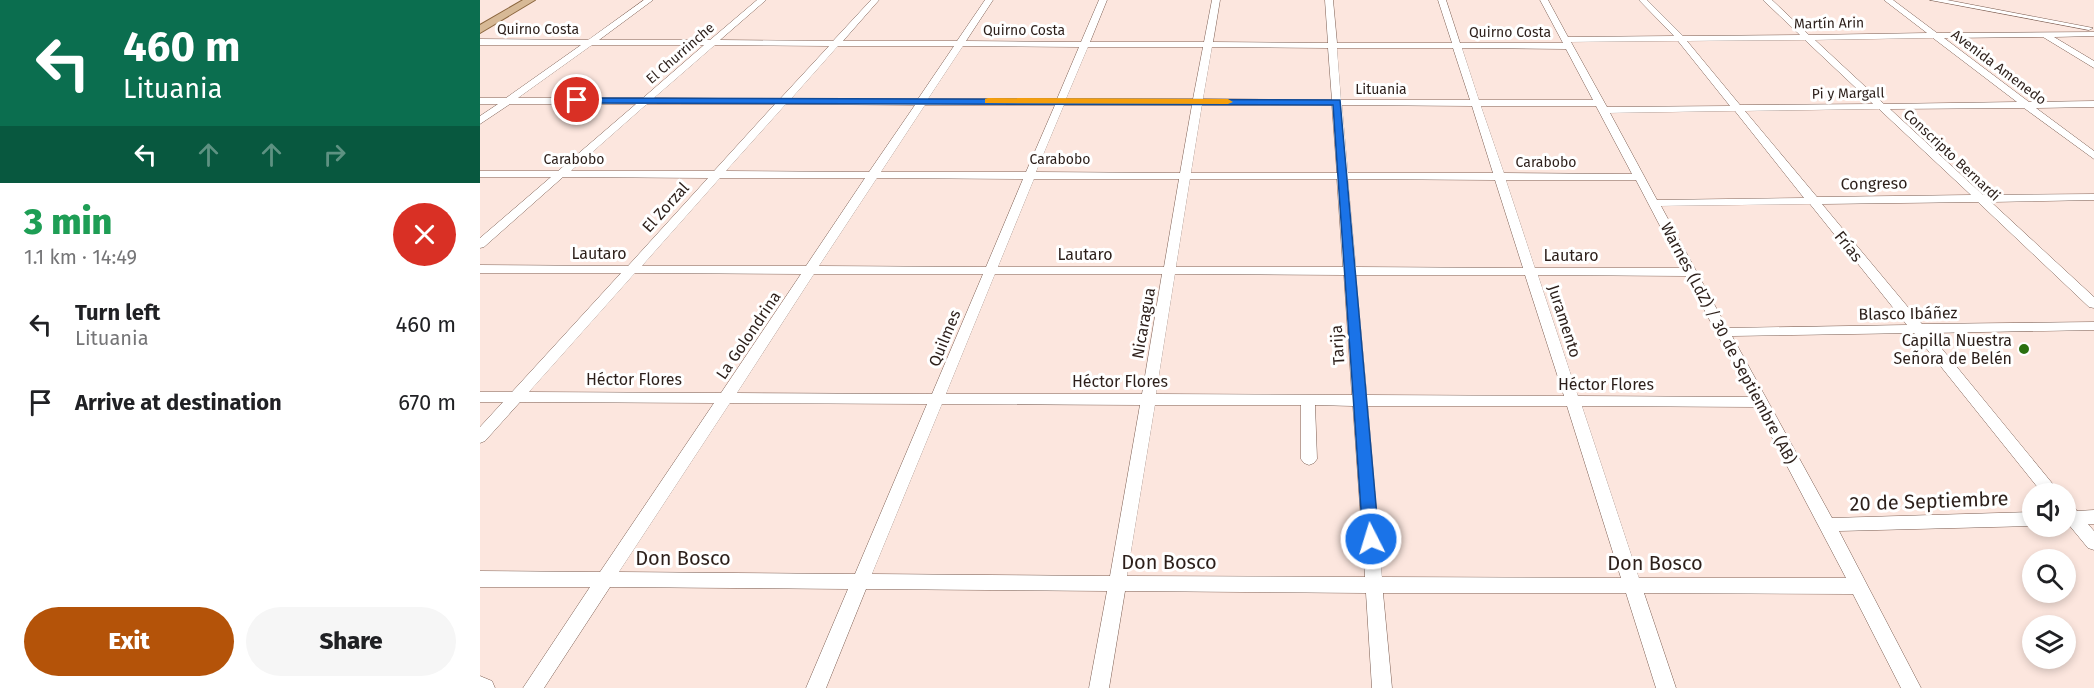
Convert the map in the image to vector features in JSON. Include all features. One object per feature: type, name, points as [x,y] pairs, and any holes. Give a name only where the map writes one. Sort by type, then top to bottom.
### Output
[{"type":"main road","points":[[480,30],[530,0]]},
{"type":"street","points":[[480,121],[649,0]]},
{"type":"street","name":"El Churrinche","points":[[480,244],[762,0]]},
{"type":"street","name":"El Zorzal","points":[[480,437],[875,0]]},
{"type":"street","name":"La Golondrina","points":[[533,688],[989,0]]},
{"type":"street","name":"Quilmes","points":[[816,688],[939,398],[989,270],[1103,0]]},
{"type":"street","name":"Nicaragua","points":[[1099,688],[1216,0]]},
{"type":"street","name":"Tarija","points":[[1329,0],[1382,688]]},
{"type":"street","name":"Juramento","points":[[1442,0],[1666,688]]},
{"type":"street","name":"Warnes (LdZ) / 30 de Septiembre (AB)","points":[[1544,0],[1827,525],[1911,688]]},
{"type":"street","name":"Frías","points":[[1643,0],[1680,38],[2044,483]]},
{"type":"street","name":"Conscripto Bernardi","points":[[1767,0],[2094,304]]},
{"type":"street","name":"Avenida Amenedo","points":[[1888,0],[2094,156]]},
{"type":"street","points":[[1934,0],[2094,29]]},
{"type":"street","name":"Martín Arin","points":[[1567,43],[1680,38],[2094,34]]},
{"type":"street","points":[[2045,35],[2094,65]]},
{"type":"street","name":"Quirno Costa","points":[[480,42],[1332,45],[1567,43]]},
{"type":"street","name":"Lituania","points":[[480,100],[1198,101],[1601,106]]},
{"type":"street","name":"Pi y Margall","points":[[1601,106],[1736,109],[2094,104]]},
{"type":"street","name":"Carabobo","points":[[480,174],[1640,177]]},
{"type":"street","name":"Congreso","points":[[1654,203],[2094,197]]},
{"type":"street","name":"Lautaro","points":[[480,269],[1690,272]]},
{"type":"street","name":"Blasco Ibáñez","points":[[1723,332],[2094,326]]},
{"type":"street","name":"Héctor Flores","points":[[480,397],[1760,402]]},
{"type":"street","points":[[1308,399],[1309,459]]},
{"type":"street","points":[[2076,516],[2094,517]]},
{"type":"street","name":"20 de Septiembre","points":[[1827,525],[2022,519]]},
{"type":"street","points":[[2076,524],[2094,543]]},
{"type":"street","name":"Don Bosco","points":[[480,579],[1857,586]]},
{"type":"street","points":[[480,685],[485,688]]},
{"type":"slow traffic","points":[[988,101],[1228,102]]},
{"type":"place","name":"Capilla Nuestra Señora de Belén","points":[[2024,349]]},
{"type":"route","points":[[577,100],[1337,102],[1371,539]]}]
